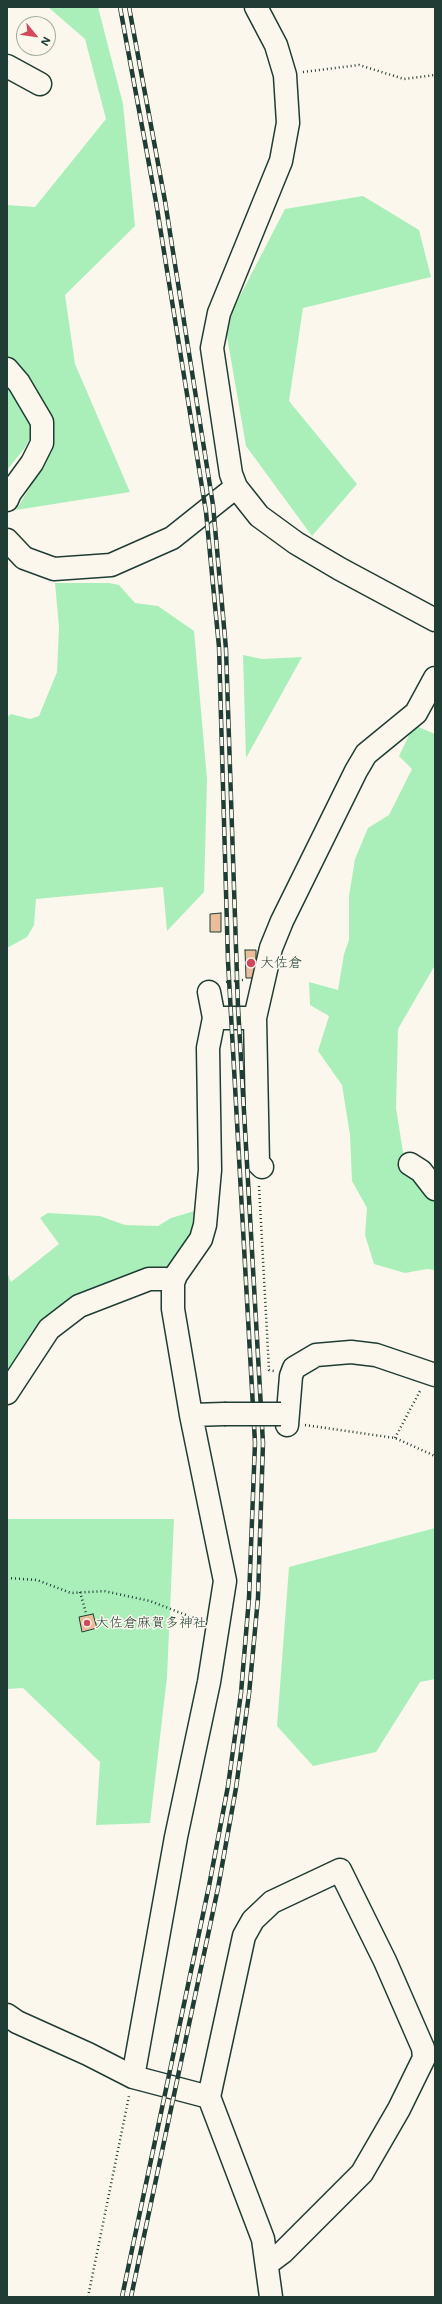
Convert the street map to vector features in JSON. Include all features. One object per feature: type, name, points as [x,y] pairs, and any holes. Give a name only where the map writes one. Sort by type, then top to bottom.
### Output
[{"type":"street","points":[[256,7],[276,46],[285,75],[288,122],[281,161],[219,314],[212,348],[231,474],[236,487],[259,516],[296,543],[340,569],[435,620]]},
{"type":"street","points":[[7,66],[40,84]]},
{"type":"street","points":[[7,369],[19,383],[42,422],[42,443],[32,462],[10,493],[7,500]]},
{"type":"street","points":[[7,540],[24,558],[54,569],[111,565],[172,538],[236,487]]},
{"type":"street","points":[[260,1165],[255,1018],[271,948],[282,921],[356,771],[366,754],[416,712],[435,678]]},
{"type":"street","points":[[133,2077],[176,1837],[209,1682],[225,1581],[191,1415],[173,1309],[173,1283],[176,1275],[201,1239],[205,1225],[210,1170],[208,1048],[214,1018],[217,987]]},
{"type":"street","points":[[214,1018],[255,1018]]},
{"type":"street","points":[[410,1164],[421,1171],[435,1189]]},
{"type":"street","points":[[7,1393],[41,1339],[61,1318],[93,1300],[149,1279],[165,1279],[173,1283]]},
{"type":"street","points":[[191,1415],[224,1414],[285,1419],[291,1376],[294,1368],[316,1355],[351,1352],[381,1356],[432,1374]]},
{"type":"street","points":[[267,2264],[283,2252],[362,2172],[399,2109],[424,2058],[429,2052],[340,1870],[272,1902],[253,1920],[244,1936],[210,2097],[263,2239],[271,2297]]},
{"type":"street","points":[[7,2015],[17,2022],[88,2054],[133,2077],[210,2097]]},
{"type":"path","points":[[285,75],[359,65],[404,79],[435,75]]},
{"type":"path","points":[[217,987],[243,982]]},
{"type":"path","points":[[260,1165],[269,1370],[291,1376]]},
{"type":"path","points":[[395,1438],[432,1374]]},
{"type":"path","points":[[285,1419],[395,1438],[435,1456]]},
{"type":"path","points":[[7,1578],[37,1580],[71,1593],[104,1591],[150,1601],[218,1627]]},
{"type":"path","points":[[80,1592],[86,1613]]},
{"type":"path","points":[[88,2297],[133,2077]]},
{"type":"green space","points":[[48,7],[98,7],[123,104],[135,226],[65,295],[75,364],[130,492],[16,510],[52,451],[44,417],[7,365],[7,205],[35,207],[106,119],[85,39]]},
{"type":"green space","points":[[363,196],[419,230],[431,277],[303,308],[289,401],[357,484],[312,536],[246,446],[225,325],[285,209]]},
{"type":"green space","points":[[7,374],[39,423],[24,449],[7,470]]},
{"type":"green space","points":[[55,583],[109,583],[119,585],[135,603],[158,606],[194,631],[207,779],[204,892],[167,931],[163,887],[36,899],[34,925],[27,937],[7,948],[7,717],[11,714],[30,719],[39,716],[57,672],[59,627]]},
{"type":"green space","points":[[243,655],[262,659],[302,657],[246,758]]},
{"type":"green space","points":[[414,725],[435,734],[435,965],[398,1029],[396,1108],[403,1152],[435,1196],[435,1270],[427,1269],[405,1273],[374,1264],[365,1235],[367,1208],[352,1181],[350,1135],[342,1085],[318,1051],[329,1016],[310,1005],[309,982],[338,990],[344,954],[349,940],[349,896],[355,859],[368,828],[389,815],[412,769],[399,756]]},
{"type":"green space","points":[[201,1209],[201,1223],[175,1270],[90,1296],[7,1388],[7,1272],[11,1282],[59,1244],[40,1218],[48,1213],[100,1216],[125,1225],[158,1226],[171,1218]]},
{"type":"green space","points":[[7,1519],[174,1519],[167,1677],[150,1823],[96,1825],[100,1762],[23,1688],[7,1689]]},
{"type":"green space","points":[[435,1528],[435,1679],[420,1682],[376,1752],[313,1766],[277,1726],[289,1567]]},
{"type":"building","points":[[221,913],[221,932],[210,932],[210,914]]},
{"type":"building","points":[[245,950],[256,950],[256,978],[246,978]]},
{"type":"building","points":[[93,1614],[97,1628],[82,1632],[79,1617]]},
{"type":"railway","points":[[120,7],[156,202],[206,512],[219,647],[228,961],[255,1443],[249,1598],[241,1693],[228,1786],[209,1886],[122,2297]]},
{"type":"railway","points":[[129,7],[165,201],[213,505],[226,649],[238,1007],[263,1443],[258,1598],[249,1694],[236,1788],[218,1888],[131,2297]]},
{"type":"place","name":"大佐倉","points":[[251,963]]},
{"type":"place","name":"大佐倉麻賀多神社","points":[[87,1623]]}]
